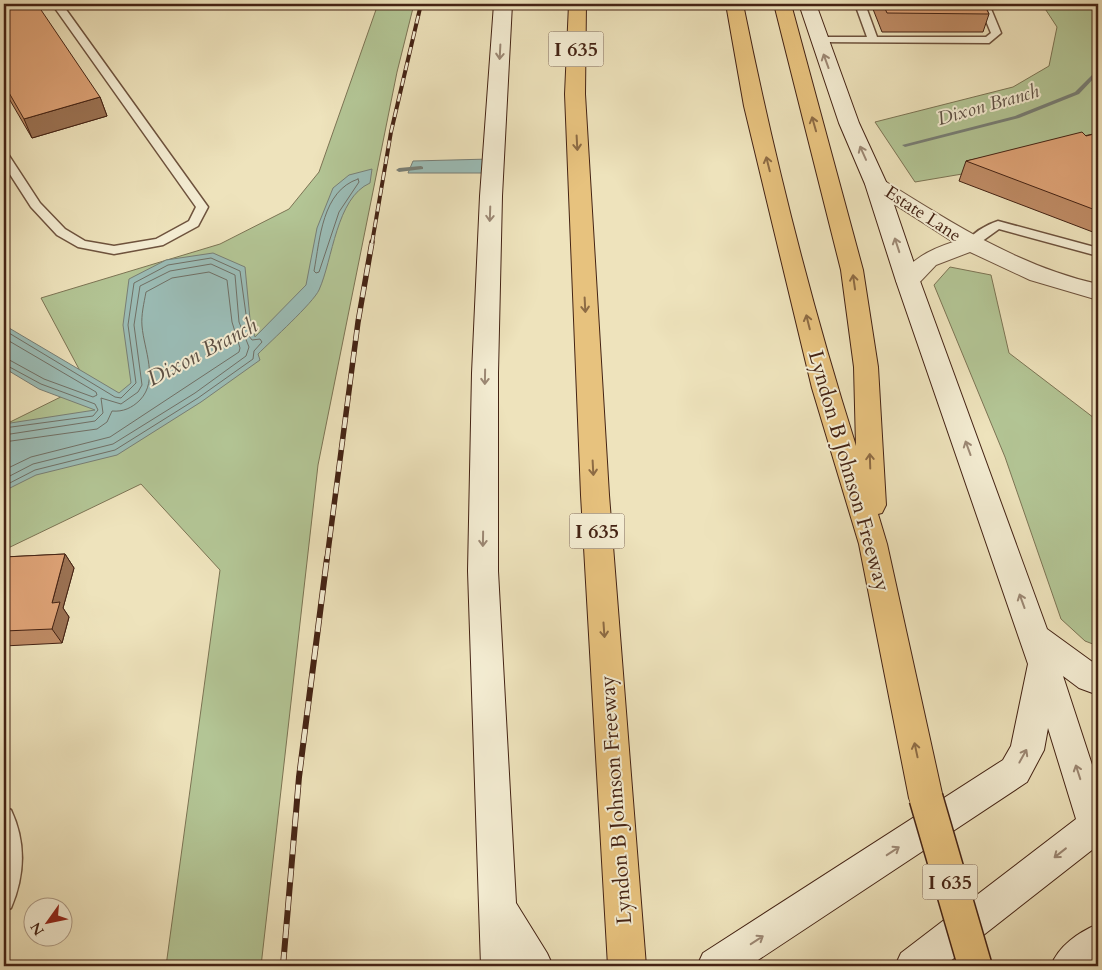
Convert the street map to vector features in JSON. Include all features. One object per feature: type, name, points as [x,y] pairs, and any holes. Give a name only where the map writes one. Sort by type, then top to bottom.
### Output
[{"type":"highway","name":"Lyndon B Johnson Freeway","points":[[577,4],[575,94],[595,495],[627,966]]},
{"type":"highway","name":"Lyndon B Johnson Freeway","points":[[734,4],[754,106],[825,388],[874,544],[926,798],[974,966]]},
{"type":"highway","points":[[782,4],[852,270],[866,367],[874,544]]},
{"type":"main road","points":[[500,966],[483,571],[485,373],[491,196],[504,4]]},
{"type":"main road","points":[[807,4],[818,40],[849,123],[876,184],[908,281],[1039,649],[1097,828],[914,966]]},
{"type":"main road","name":"Estate Lane","points":[[876,184],[970,244],[1013,267],[1072,288],[1098,292]]},
{"type":"main road","name":"Estate Lane","points":[[908,281],[920,265],[931,257],[970,244]]},
{"type":"main road","points":[[1039,649],[1098,681]]},
{"type":"main road","points":[[716,966],[1015,771],[1027,750],[1039,649]]},
{"type":"main road","points":[[498,908],[534,966]]},
{"type":"main road","points":[[1070,966],[1098,943]]},
{"type":"lane","points":[[4,156],[35,205],[61,232],[82,244],[114,250],[159,242],[194,223],[202,207],[57,4]]},
{"type":"lane","points":[[860,4],[873,40]]},
{"type":"lane","points":[[818,40],[989,40],[996,33],[984,4]]},
{"type":"lane","points":[[970,244],[994,227],[1008,224],[1077,248],[1098,252]]},
{"type":"lane","points":[[4,816],[15,842],[4,901]]},
{"type":"green space","points":[[378,4],[414,4],[397,72],[318,465],[261,966],[166,966],[220,570],[141,484],[4,550],[4,425],[87,384],[41,298],[220,244],[289,209],[319,172]]},
{"type":"green space","points":[[1042,4],[1098,4],[1098,151],[915,182],[875,122],[1013,87],[1049,66],[1057,27]]},
{"type":"green space","points":[[950,267],[991,275],[1009,353],[1098,421],[1098,646],[1085,641],[1061,619],[1005,457],[934,285]]},
{"type":"water","points":[[490,159],[488,173],[408,173],[413,161]]},
{"type":"water","points":[[372,169],[370,183],[359,191],[343,215],[319,290],[300,313],[258,354],[260,360],[201,402],[117,455],[36,475],[4,491],[4,424],[95,410],[39,389],[4,368],[4,325],[119,393],[131,383],[123,325],[129,279],[166,260],[213,253],[245,267],[250,319],[255,337],[306,285],[317,228],[333,188],[349,175]]},
{"type":"building","points":[[4,4],[37,4],[100,97],[24,119],[4,84]]},
{"type":"building","points":[[883,4],[984,4],[989,14],[887,13]]},
{"type":"building","points":[[1082,132],[1086,136],[1098,133],[1098,211],[966,161]]},
{"type":"building","points":[[65,554],[52,603],[60,602],[52,629],[4,631],[4,557]]},
{"type":"waterway","name":"Dixon Branch","points":[[905,145],[1017,117],[1077,93],[1098,71]]},
{"type":"waterway","name":"Dixon Branch","points":[[399,170],[421,168]]},
{"type":"railway","points":[[372,243],[391,132],[421,4]]},
{"type":"railway","points":[[327,559],[358,322],[372,242]]},
{"type":"railway","points":[[283,966],[299,777],[327,558]]}]
